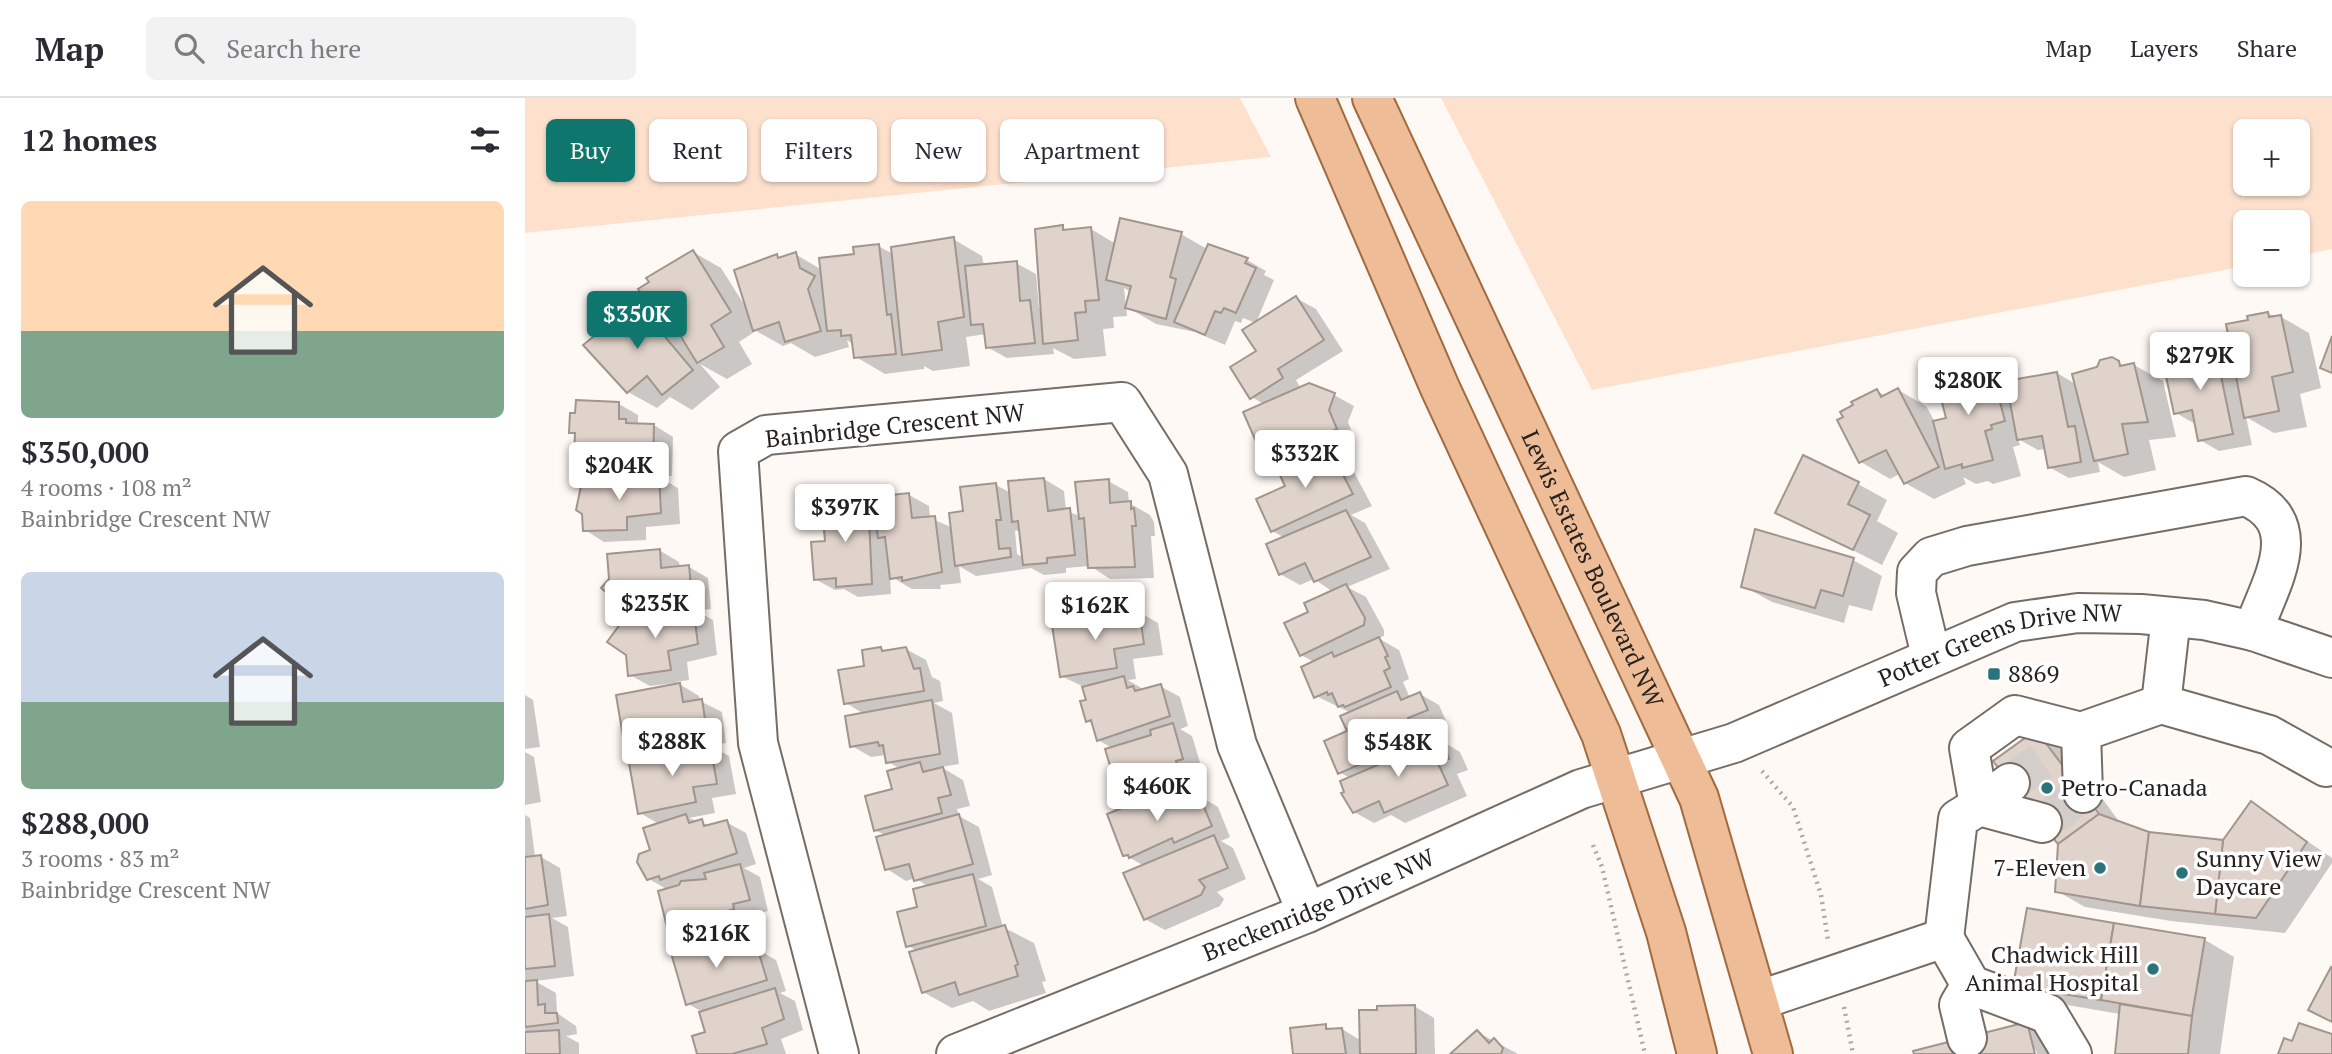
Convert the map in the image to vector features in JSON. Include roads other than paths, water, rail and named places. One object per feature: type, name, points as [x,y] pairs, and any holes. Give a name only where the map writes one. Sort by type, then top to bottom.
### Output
[{"type":"main road","points":[[1315,98],[1440,388],[1601,733],[1666,932],[1697,1054]]},
{"type":"main road","name":"Lewis Estates Boulevard NW","points":[[1372,98],[1699,798],[1760,1000],[1773,1054]]},
{"type":"street","name":"Bainbridge Crescent NW","points":[[839,1054],[758,743],[738,451],[767,435],[1122,402],[1168,474],[1237,745],[1307,913]]},
{"type":"street","points":[[1931,656],[1916,593],[1917,572],[1931,557],[1967,546],[2246,496],[2264,504],[2276,520],[2283,538],[2280,557],[2253,631]]},
{"type":"street","name":"Potter Greens Drive NW","points":[[1681,758],[1734,743],[2015,622],[2078,613],[2171,617],[2253,631],[2332,658]]},
{"type":"street","points":[[2161,704],[2171,617]]},
{"type":"street","points":[[2067,742],[2161,704],[2269,735],[2326,767]]},
{"type":"street","points":[[1979,806],[1969,748],[2015,715],[2067,742],[2083,793]]},
{"type":"street","name":"Breckenridge Drive NW","points":[[956,1054],[1307,913],[1581,789],[1681,758]]},
{"type":"street","points":[[2010,783],[1958,819],[1944,938],[1971,985],[2048,1014],[2071,1054]]},
{"type":"street","points":[[1979,806],[2042,823]]},
{"type":"street","points":[[1760,1000],[1944,938]]},
{"type":"street","points":[[1967,1038],[1959,1005],[1971,985]]},
{"type":"tunnel","points":[[2010,783],[2053,753]]},
{"type":"tunnel","points":[[2042,823],[2083,793]]},
{"type":"place","name":"8869","points":[[1994,674]]},
{"type":"place","name":"Petro-Canada","points":[[2047,788]]},
{"type":"place","name":"7-Eleven","points":[[2100,868]]},
{"type":"place","name":"Sunny View Daycare","points":[[2182,873]]},
{"type":"place","name":"Chadwick Hill Animal Hospital","points":[[2153,969]]}]
